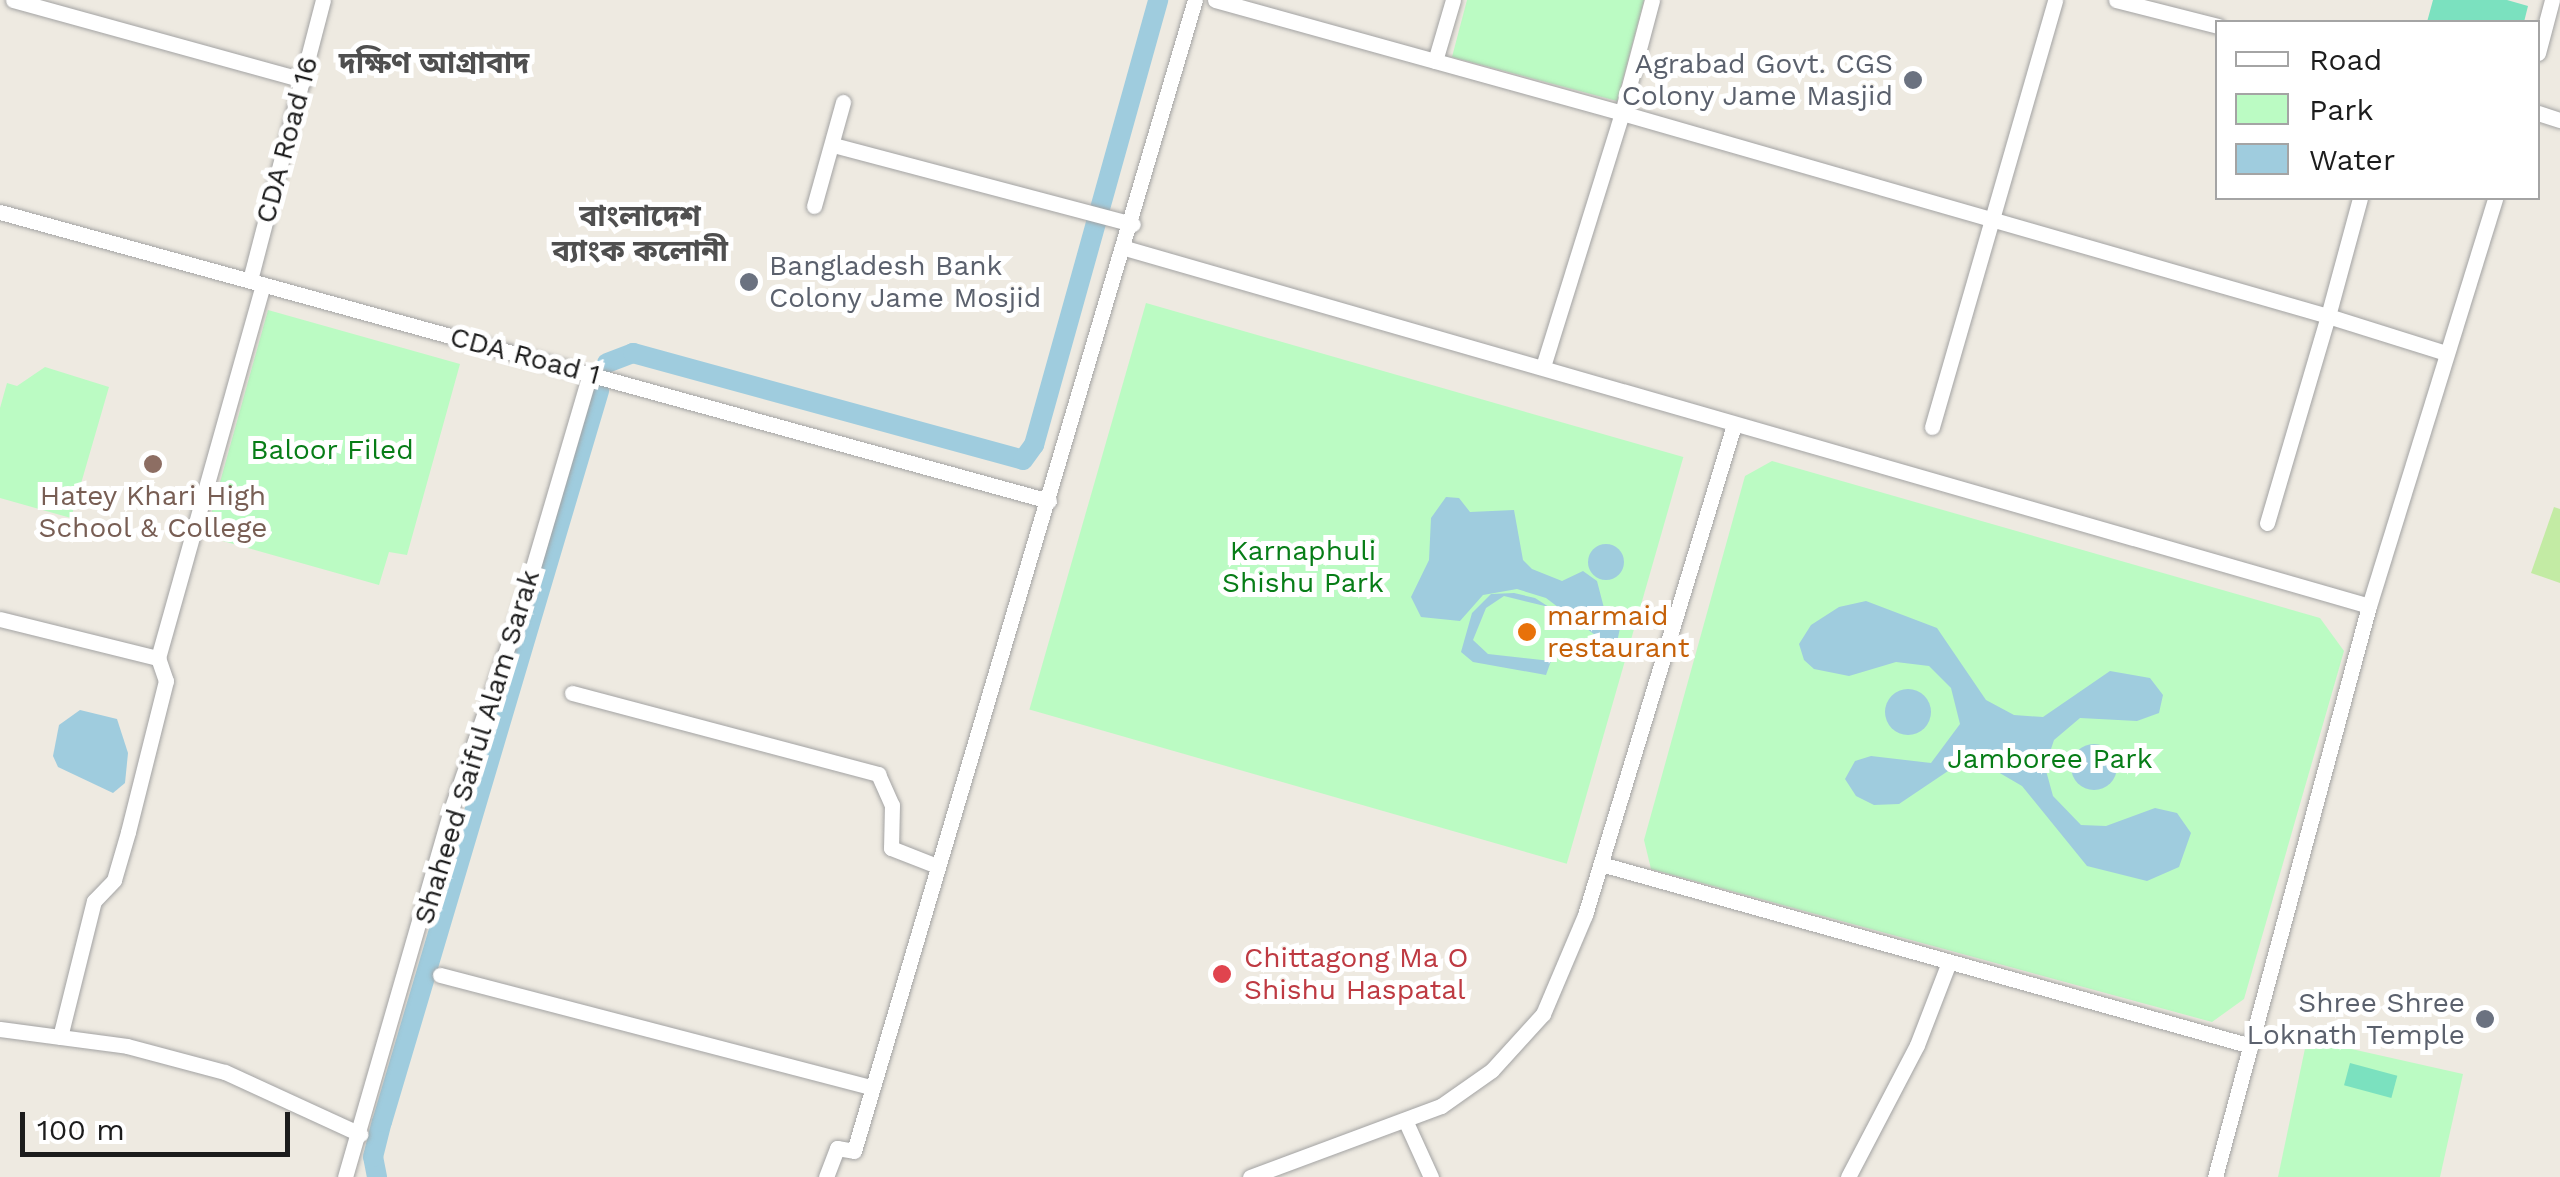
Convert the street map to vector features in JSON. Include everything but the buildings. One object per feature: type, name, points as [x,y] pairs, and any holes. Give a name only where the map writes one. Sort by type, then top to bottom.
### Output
[{"type":"street","points":[[13,0],[304,80]]},
{"type":"street","name":"CDA Road 16","points":[[60,1037],[94,901],[114,880],[132,816],[166,681],[158,658],[257,282],[324,0]]},
{"type":"street","points":[[826,1177],[837,1148],[854,1151],[1126,248],[1195,0]]},
{"type":"street","points":[[1215,0],[1622,113],[2446,353]]},
{"type":"street","points":[[1435,62],[1452,0]]},
{"type":"street","points":[[1543,367],[1622,113],[1652,0]]},
{"type":"street","points":[[1932,427],[1996,222],[2055,0]]},
{"type":"street","points":[[2116,0],[2215,25]]},
{"type":"street","points":[[2540,45],[2552,0]]},
{"type":"street","points":[[814,206],[843,102]]},
{"type":"street","points":[[833,144],[1132,224]]},
{"type":"street","points":[[2267,523],[2359,200]]},
{"type":"street","points":[[2215,1177],[2369,606],[2494,200]]},
{"type":"street","name":"CDA Road 1","points":[[0,212],[1049,501]]},
{"type":"street","points":[[1126,248],[2369,606]]},
{"type":"street","name":"Shaheed Saiful Alam Sarak","points":[[345,1177],[450,813],[520,608],[590,374]]},
{"type":"street","points":[[1250,1177],[1440,1106],[1492,1070],[1543,1014],[1568,965],[1602,864],[1734,425]]},
{"type":"street","points":[[0,619],[158,658]]},
{"type":"street","points":[[572,693],[878,774],[892,804],[891,848],[938,866]]},
{"type":"street","points":[[1602,864],[2251,1046]]},
{"type":"street","points":[[1848,1177],[1917,1044],[1949,962]]},
{"type":"street","points":[[440,975],[871,1087]]},
{"type":"street","points":[[0,1029],[60,1037],[224,1072],[360,1134]]},
{"type":"street","points":[[1405,1120],[1432,1177]]},
{"type":"green space","points":[[1467,0],[1644,0],[1617,101],[1452,57]]},
{"type":"green space","points":[[2433,0],[2507,0],[2528,6],[2524,20],[2428,20]]},
{"type":"green space","name":"Karnaphuli Shishu Park","points":[[1146,303],[1683,457],[1567,864],[1029,710]]},
{"type":"green space","name":"Baloor Filed","points":[[268,310],[460,364],[407,555],[389,552],[379,585],[205,536]]},
{"type":"green space","points":[[45,367],[109,387],[71,518],[0,498],[0,408],[7,383],[17,386]]},
{"type":"green space","name":"Jamboree Park","points":[[1772,461],[2320,618],[2344,651],[2244,999],[2212,1022],[1651,869],[1644,840],[1745,476]]},
{"type":"green space","points":[[2554,507],[2560,509],[2560,583],[2531,573]]},
{"type":"green space","points":[[2307,1039],[2463,1074],[2440,1177],[2278,1177]]},
{"type":"green space","points":[[2350,1063],[2397,1076],[2391,1098],[2344,1085]]},
{"type":"water","points":[[1446,497],[1459,498],[1470,512],[1514,510],[1523,560],[1532,569],[1562,581],[1583,571],[1597,581],[1604,608],[1620,628],[1615,652],[1610,654],[1603,641],[1546,598],[1517,589],[1483,595],[1460,621],[1421,617],[1411,597],[1429,560],[1431,518]]},
{"type":"water","points":[[1606,544],[1619,549],[1624,562],[1619,575],[1606,580],[1593,575],[1588,562],[1593,549]]},
{"type":"water","points":[[1514,593],[1535,598],[1549,607],[1504,596],[1486,608],[1473,640],[1488,654],[1551,661],[1546,675],[1473,662],[1461,652],[1472,613],[1491,594]]},
{"type":"water","points":[[1866,601],[1937,628],[1986,700],[2014,715],[2043,717],[2110,671],[2150,678],[2163,695],[2159,713],[2137,721],[2080,718],[2054,740],[2045,767],[2053,796],[2081,825],[2106,826],[2155,808],[2177,813],[2191,833],[2179,867],[2147,881],[2087,866],[2022,786],[1986,765],[1951,769],[1899,804],[1874,805],[1856,796],[1845,779],[1855,761],[1871,756],[1931,763],[1960,724],[1951,688],[1929,666],[1896,662],[1849,676],[1814,669],[1804,660],[1799,644],[1811,625],[1839,607]]},
{"type":"water","points":[[1908,689],[1925,695],[1931,712],[1925,729],[1908,735],[1891,729],[1885,712],[1891,695]]},
{"type":"water","points":[[80,710],[117,719],[128,753],[125,783],[113,793],[58,767],[53,756],[59,725]]},
{"type":"water","points":[[2094,744],[2111,750],[2117,767],[2111,784],[2094,790],[2077,784],[2071,767],[2077,750]]},
{"type":"waterway","points":[[607,363],[633,353],[1023,460],[1034,445],[1158,0]]},
{"type":"waterway","points":[[377,1177],[373,1157],[382,1122],[599,391]]},
{"type":"place","name":"Agrabad Govt. CGS Colony Jame Masjid","points":[[1913,80]]},
{"type":"place","name":"Bangladesh Bank Colony Jame Mosjid","points":[[749,282]]},
{"type":"place","name":"Hatey Khari High School & College","points":[[153,464]]},
{"type":"place","name":"marmaid restaurant","points":[[1527,632]]},
{"type":"place","name":"Chittagong Ma O Shishu Haspatal","points":[[1222,974]]},
{"type":"place","name":"Shree Shree Loknath Temple","points":[[2485,1019]]},
{"type":"district","name":"দক্ষিণ আগ্রাবাদ","points":[[434,63]]},
{"type":"district","name":"বাংলাদেশ ব্যাংক কলোনী","points":[[640,233]]}]
